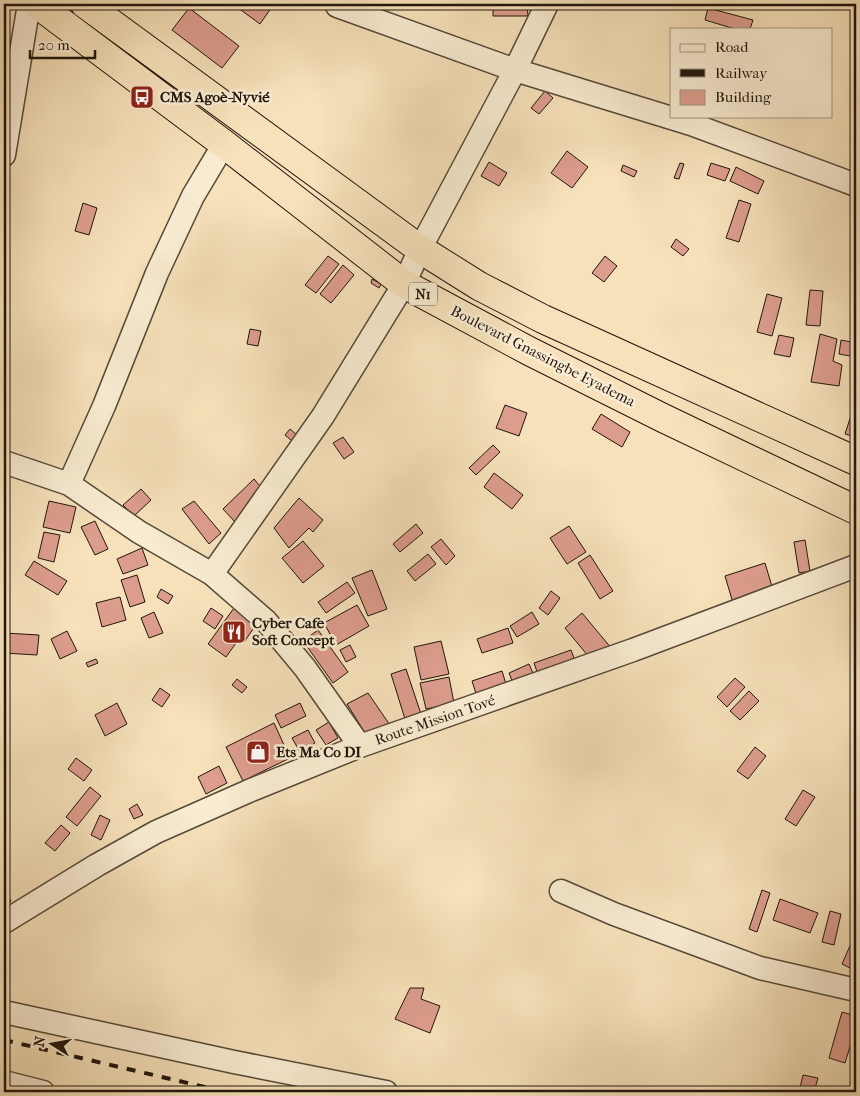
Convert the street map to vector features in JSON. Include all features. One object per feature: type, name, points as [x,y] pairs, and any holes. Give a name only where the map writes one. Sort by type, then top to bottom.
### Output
[{"type":"highway","name":"Boulevard Gnassingbe Eyadema","points":[[37,4],[224,144],[404,284],[529,351],[663,418],[856,510]]},
{"type":"highway","name":"N1","points":[[85,4],[420,249],[479,286],[543,319],[856,461]]},
{"type":"street","points":[[4,155],[29,4]]},
{"type":"street","points":[[336,4],[337,6],[515,70],[670,118]]},
{"type":"street","points":[[212,574],[323,416],[404,284],[420,249],[515,70],[547,4]]},
{"type":"street","points":[[671,118],[856,185]]},
{"type":"street","points":[[70,484],[104,406],[157,273],[193,196],[224,144]]},
{"type":"street","points":[[4,462],[70,484],[139,532],[212,574],[266,621],[305,668],[360,746]]},
{"type":"street","name":"Route Mission Tové","points":[[4,922],[96,865],[156,832],[249,791],[360,746],[634,650],[856,566]]},
{"type":"street","points":[[561,891],[614,914],[760,968],[856,990]]},
{"type":"street","points":[[4,1012],[234,1062],[386,1092]]},
{"type":"street","points":[[4,1082],[43,1092]]},
{"type":"building","points":[[235,4],[274,4],[260,24]]},
{"type":"building","points":[[493,4],[527,4],[528,16],[493,16]]},
{"type":"building","points":[[189,8],[239,46],[222,68],[172,30]]},
{"type":"building","points":[[708,8],[753,20],[750,28],[732,28],[705,20]]},
{"type":"building","points":[[545,91],[553,98],[539,114],[531,108]]},
{"type":"building","points":[[567,151],[588,167],[572,188],[551,173]]},
{"type":"building","points":[[489,162],[507,173],[499,186],[481,176]]},
{"type":"building","points":[[680,163],[684,164],[679,179],[674,178]]},
{"type":"building","points":[[711,163],[730,169],[725,181],[707,175]]},
{"type":"building","points":[[623,165],[637,171],[634,177],[621,171]]},
{"type":"building","points":[[736,167],[764,181],[758,194],[730,181]]},
{"type":"building","points":[[739,200],[751,204],[739,242],[726,238]]},
{"type":"building","points":[[83,203],[97,208],[89,235],[75,231]]},
{"type":"building","points":[[676,239],[689,249],[683,256],[671,247]]},
{"type":"building","points":[[328,256],[339,264],[316,293],[305,285]]},
{"type":"building","points":[[605,256],[617,266],[604,282],[592,273]]},
{"type":"building","points":[[343,265],[354,275],[331,303],[320,294]]},
{"type":"building","points":[[372,279],[381,284],[379,288],[371,283]]},
{"type":"building","points":[[810,290],[823,291],[820,326],[806,325]]},
{"type":"building","points":[[767,294],[782,298],[772,336],[757,332]]},
{"type":"building","points":[[250,329],[261,331],[258,346],[247,344]]},
{"type":"building","points":[[820,334],[837,339],[833,361],[842,365],[839,386],[811,382]]},
{"type":"building","points":[[779,335],[794,338],[790,357],[774,354]]},
{"type":"building","points":[[841,340],[856,343],[856,357],[839,354]]},
{"type":"building","points":[[856,400],[856,437],[845,434]]},
{"type":"building","points":[[505,405],[527,413],[519,436],[496,428]]},
{"type":"building","points":[[601,414],[630,432],[622,447],[592,429]]},
{"type":"building","points":[[290,429],[297,435],[292,441],[285,435]]},
{"type":"building","points":[[343,437],[354,452],[344,459],[333,443]]},
{"type":"building","points":[[493,445],[500,452],[476,475],[469,468]]},
{"type":"building","points":[[494,473],[523,495],[512,509],[484,487]]},
{"type":"building","points":[[254,479],[266,493],[235,522],[223,509]]},
{"type":"building","points":[[141,489],[151,500],[134,516],[123,505]]},
{"type":"building","points":[[299,498],[323,520],[313,532],[309,528],[289,548],[274,528]]},
{"type":"building","points":[[49,501],[76,507],[70,533],[43,527]]},
{"type":"building","points":[[194,501],[221,533],[209,544],[182,509]]},
{"type":"building","points":[[95,521],[108,549],[95,555],[81,527]]},
{"type":"building","points":[[416,524],[423,533],[400,552],[393,544]]},
{"type":"building","points":[[569,526],[586,552],[567,564],[550,538]]},
{"type":"building","points":[[44,532],[60,535],[54,562],[38,558]]},
{"type":"building","points":[[441,539],[455,556],[446,565],[431,547]]},
{"type":"building","points":[[805,540],[810,571],[799,573],[794,542]]},
{"type":"building","points":[[303,541],[324,566],[303,583],[282,558]]},
{"type":"building","points":[[142,548],[148,565],[123,574],[117,559]]},
{"type":"building","points":[[428,554],[436,564],[415,581],[407,571]]},
{"type":"building","points":[[590,555],[613,591],[600,599],[578,563]]},
{"type":"building","points":[[34,561],[67,581],[58,595],[25,575]]},
{"type":"building","points":[[765,563],[773,590],[733,603],[725,576]]},
{"type":"building","points":[[372,570],[387,609],[368,616],[352,578]]},
{"type":"building","points":[[137,575],[145,602],[130,607],[121,580]]},
{"type":"building","points":[[347,582],[355,593],[326,613],[318,602]]},
{"type":"building","points":[[4,589],[9,590],[6,605],[4,605]]},
{"type":"building","points":[[161,589],[173,596],[168,604],[157,597]]},
{"type":"building","points":[[551,591],[560,598],[548,615],[539,608]]},
{"type":"building","points":[[120,597],[126,620],[102,627],[96,603]]},
{"type":"building","points":[[357,605],[369,626],[336,645],[324,623]]},
{"type":"building","points":[[211,608],[223,616],[215,629],[203,621]]},
{"type":"building","name":"Cyber Cafe Soft Concept","points":[[234,608],[256,625],[244,642],[239,639],[226,657],[208,644]]},
{"type":"building","points":[[154,612],[163,633],[149,638],[141,618]]},
{"type":"building","points":[[532,612],[539,624],[517,637],[510,626]]},
{"type":"building","points":[[582,613],[612,649],[593,662],[565,628]]},
{"type":"building","points":[[508,628],[513,643],[482,653],[477,639]]},
{"type":"building","points":[[318,630],[348,672],[333,683],[303,641]]},
{"type":"building","points":[[67,631],[77,651],[60,659],[51,639]]},
{"type":"building","points":[[4,633],[39,635],[37,655],[4,653]]},
{"type":"building","points":[[441,641],[449,674],[421,680],[414,647]]},
{"type":"building","points":[[350,645],[356,657],[346,662],[340,650]]},
{"type":"building","points":[[571,650],[577,666],[540,680],[534,663]]},
{"type":"building","points":[[96,659],[98,663],[88,667],[86,663]]},
{"type":"building","points":[[529,664],[535,678],[514,686],[509,673]]},
{"type":"building","points":[[406,669],[421,714],[405,719],[391,674]]},
{"type":"building","points":[[502,671],[507,687],[477,697],[472,681]]},
{"type":"building","points":[[449,677],[454,703],[426,709],[420,683]]},
{"type":"building","points":[[735,678],[745,687],[727,707],[717,697]]},
{"type":"building","points":[[237,679],[247,687],[242,693],[232,685]]},
{"type":"building","points":[[160,688],[170,695],[162,707],[152,700]]},
{"type":"building","points":[[749,691],[759,701],[740,720],[730,711]]},
{"type":"building","points":[[368,693],[392,728],[367,736],[347,704]]},
{"type":"building","points":[[117,703],[127,724],[105,736],[95,715]]},
{"type":"building","points":[[300,703],[306,716],[281,728],[275,715]]},
{"type":"building","points":[[329,722],[338,738],[326,745],[316,730]]},
{"type":"building","name":"Ets Ma Co DI","points":[[274,723],[290,758],[243,781],[226,747]]},
{"type":"building","points":[[308,730],[315,743],[300,752],[292,738]]},
{"type":"building","points":[[755,747],[766,756],[748,779],[737,771]]},
{"type":"building","points":[[76,758],[92,770],[84,781],[68,769]]},
{"type":"building","points":[[219,766],[227,783],[206,794],[198,777]]},
{"type":"building","points":[[90,787],[101,796],[77,826],[66,817]]},
{"type":"building","points":[[803,790],[815,797],[796,826],[785,819]]},
{"type":"building","points":[[856,792],[856,805],[850,799]]},
{"type":"building","points":[[137,804],[143,815],[134,819],[129,809]]},
{"type":"building","points":[[100,815],[110,820],[101,840],[91,835]]},
{"type":"building","points":[[61,825],[70,833],[55,851],[45,843]]},
{"type":"building","points":[[4,889],[11,901],[4,906]]},
{"type":"building","points":[[762,890],[770,893],[757,932],[749,929]]},
{"type":"building","points":[[780,899],[818,913],[810,933],[773,920]]},
{"type":"building","points":[[830,911],[841,914],[834,945],[822,942]]},
{"type":"building","points":[[856,932],[856,966],[854,970],[842,964]]},
{"type":"building","points":[[410,988],[424,988],[421,999],[440,1006],[430,1033],[395,1019]]},
{"type":"building","points":[[842,1012],[856,1016],[856,1027],[845,1063],[829,1058]]},
{"type":"building","points":[[803,1075],[818,1078],[814,1092],[799,1092]]},
{"type":"railway","points":[[4,1040],[226,1092]]},
{"type":"place","name":"CMS Agoè-Nyvié","points":[[142,97]]},
{"type":"place","name":"Cyber Cafe Soft Concept","points":[[234,632]]},
{"type":"place","name":"Ets Ma Co DI","points":[[258,752]]}]
